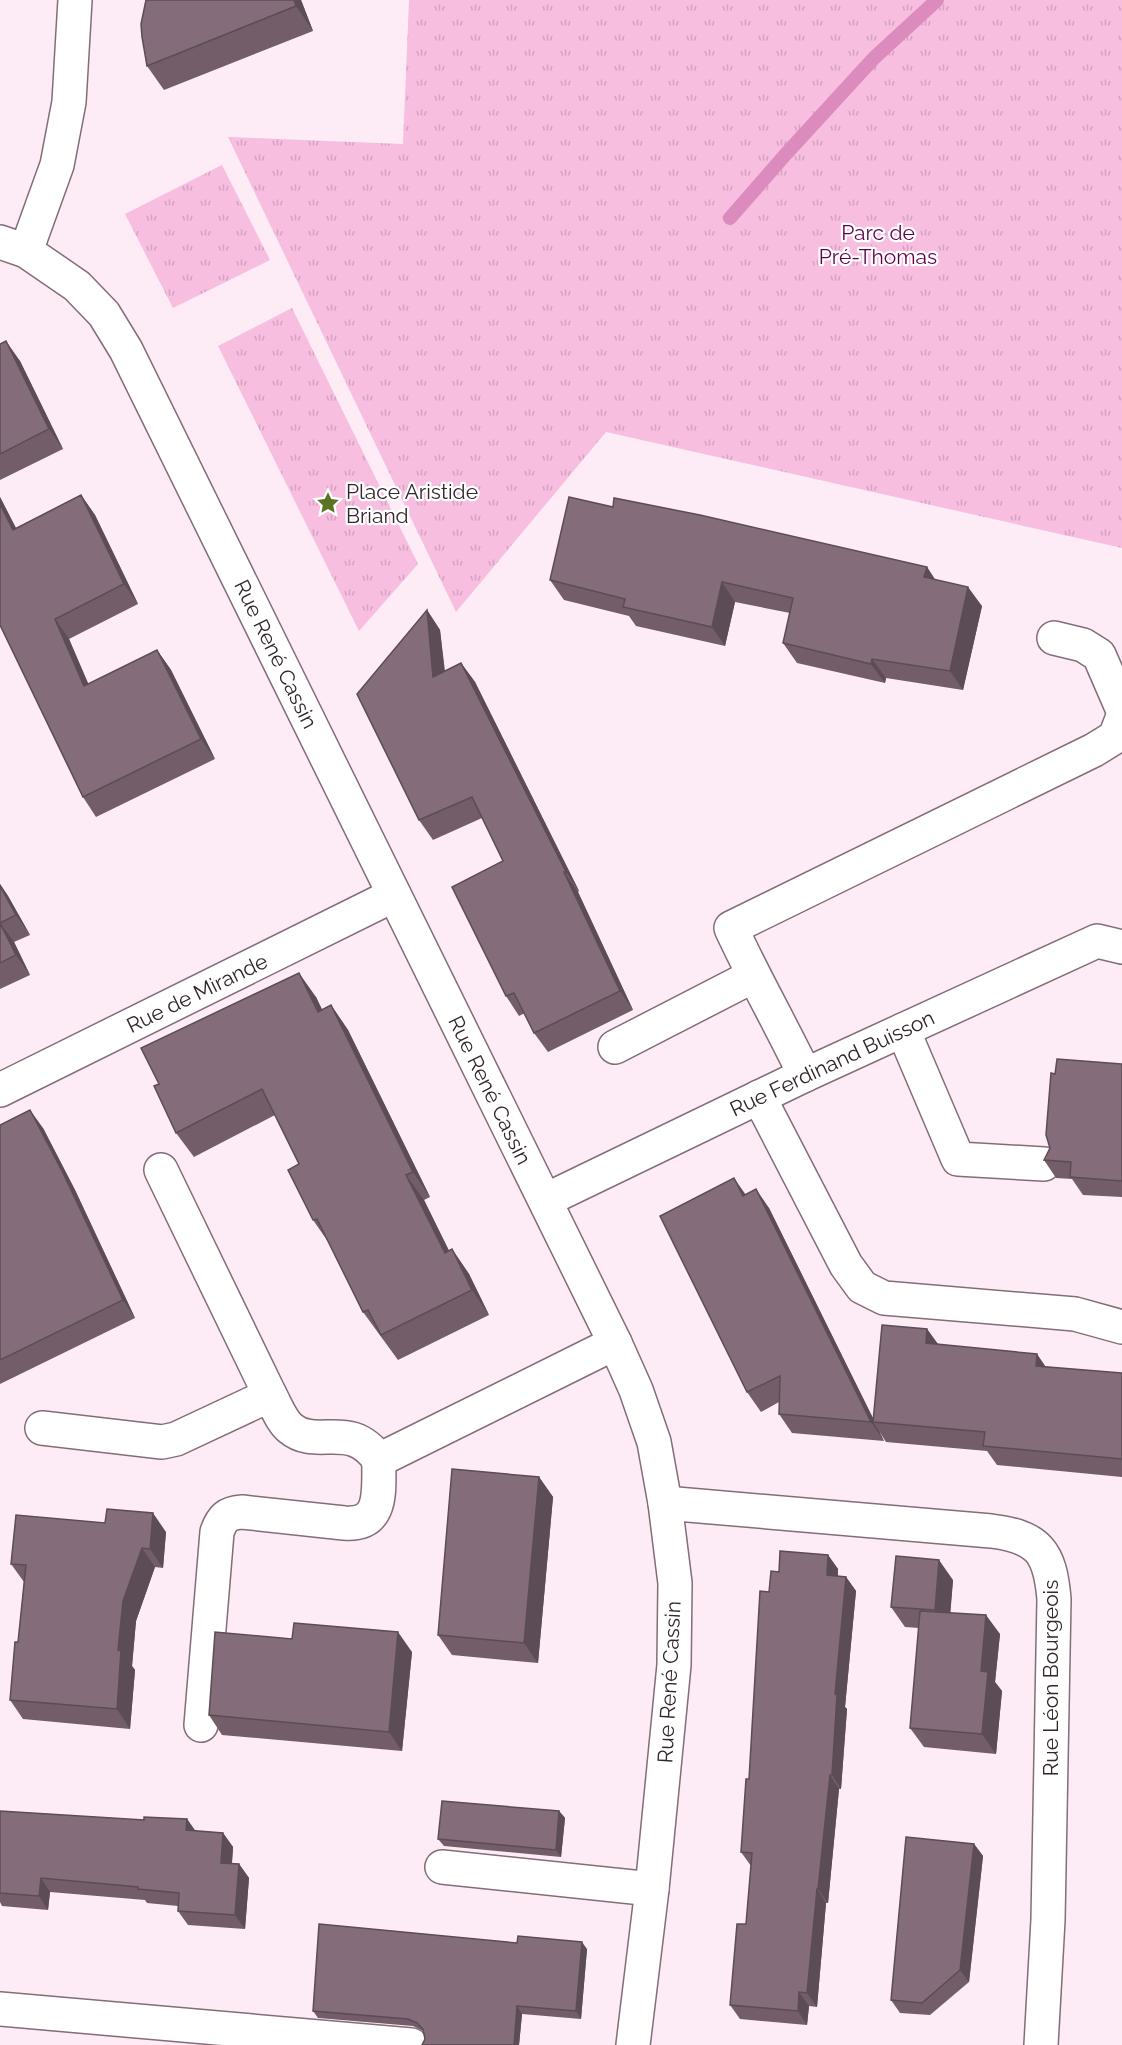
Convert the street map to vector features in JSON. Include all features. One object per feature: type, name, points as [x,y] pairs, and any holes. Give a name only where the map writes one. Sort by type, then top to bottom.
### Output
[{"type":"street","points":[[13,246],[57,165],[69,102],[75,0]]},
{"type":"street","name":"Rue René Cassin","points":[[13,246],[77,286],[104,314],[126,350],[546,1200],[636,1390],[654,1442],[665,1503],[675,1582],[674,1665],[652,1889],[633,2045]]},
{"type":"street","points":[[1054,638],[1083,645],[1099,655],[1122,708]]},
{"type":"street","points":[[805,1075],[753,976],[731,928],[1094,750],[1114,737],[1122,719]]},
{"type":"street","name":"Rue de Mirande","points":[[0,1090],[394,896]]},
{"type":"street","name":"Rue Ferdinand Buisson","points":[[546,1200],[805,1075],[1096,941],[1122,947]]},
{"type":"street","points":[[615,1047],[753,976]]},
{"type":"street","points":[[903,1030],[958,1159],[1044,1164]]},
{"type":"street","points":[[759,1097],[846,1265],[862,1287],[884,1298],[1075,1314],[1122,1327]]},
{"type":"street","points":[[161,1170],[270,1395],[285,1421],[296,1432],[305,1435],[357,1439],[371,1447],[380,1460],[377,1505],[366,1521],[356,1524],[242,1512],[226,1516],[221,1522],[217,1532],[201,1725]]},
{"type":"street","points":[[380,1460],[615,1343]]},
{"type":"street","points":[[42,1428],[162,1442],[176,1439],[270,1395]]},
{"type":"street","name":"Rue Léon Bourgeois","points":[[665,1503],[991,1531],[1028,1539],[1037,1546],[1049,1569],[1053,1599],[1048,1920],[1041,2045]]},
{"type":"street","points":[[442,1867],[652,1889]]},
{"type":"street","points":[[0,2009],[411,2045]]},
{"type":"green space","name":"Parc de Pré-Thomas","points":[[409,0],[1122,0],[1122,548],[606,432],[456,612],[228,137],[403,144]]},
{"type":"green space","points":[[222,165],[270,260],[173,308],[125,214]]},
{"type":"green space","points":[[292,308],[418,564],[359,631],[218,346]]},
{"type":"building","points":[[146,0],[294,0],[296,6],[147,66],[141,24]]},
{"type":"building","points":[[6,341],[49,429],[0,454],[0,344]]},
{"type":"building","points":[[81,495],[124,584],[55,619],[84,686],[157,650],[201,739],[83,797],[0,625],[0,504],[13,530]]},
{"type":"building","points":[[569,497],[613,507],[614,498],[700,515],[927,567],[924,577],[968,587],[950,671],[872,659],[871,664],[783,643],[793,598],[722,582],[712,627],[623,607],[625,599],[550,580]]},
{"type":"building","points":[[427,610],[433,677],[461,663],[566,872],[564,872],[620,991],[534,1033],[514,993],[506,996],[452,887],[503,861],[472,797],[419,820],[357,694]]},
{"type":"building","points":[[0,886],[16,915],[0,923]]},
{"type":"building","points":[[0,923],[16,955],[0,963]]},
{"type":"building","points":[[299,973],[318,1012],[331,1005],[413,1172],[406,1175],[445,1253],[452,1249],[472,1290],[381,1335],[368,1310],[363,1312],[317,1219],[313,1220],[288,1170],[299,1164],[262,1089],[176,1133],[154,1086],[159,1084],[141,1048]]},
{"type":"building","points":[[1057,1059],[1122,1064],[1122,1181],[1070,1177],[1071,1162],[1044,1160],[1050,1148],[1046,1135],[1051,1073],[1055,1074]]},
{"type":"building","points":[[30,1110],[63,1173],[123,1300],[0,1360],[0,1125]]},
{"type":"building","points":[[734,1178],[743,1196],[756,1189],[871,1422],[779,1414],[780,1376],[747,1392],[660,1216]]},
{"type":"building","points":[[882,1325],[927,1329],[926,1343],[1037,1354],[1036,1366],[1122,1373],[1122,1459],[983,1446],[985,1432],[873,1422]]},
{"type":"building","points":[[452,1469],[539,1477],[524,1643],[438,1635]]},
{"type":"building","points":[[107,1509],[153,1513],[150,1549],[142,1548],[123,1601],[118,1650],[121,1651],[117,1709],[10,1700],[15,1642],[18,1642],[26,1565],[11,1564],[16,1515],[105,1523]]},
{"type":"building","points":[[780,1551],[828,1555],[827,1575],[846,1577],[835,1694],[837,1695],[832,1775],[830,1775],[807,1993],[799,1992],[798,2011],[730,2005],[737,1924],[746,1924],[752,1853],[741,1852],[746,1779],[749,1779],[760,1591],[769,1592],[771,1571],[779,1572]]},
{"type":"building","points":[[896,1556],[939,1560],[935,1610],[891,1607]]},
{"type":"building","points":[[920,1611],[986,1615],[981,1671],[988,1672],[982,1734],[910,1728]]},
{"type":"building","points":[[294,1623],[398,1632],[389,1732],[209,1715],[215,1632],[292,1639]]},
{"type":"building","points":[[442,1801],[559,1811],[556,1850],[438,1839]]},
{"type":"building","points":[[0,1811],[144,1820],[144,1817],[187,1819],[186,1830],[223,1833],[221,1863],[239,1864],[235,1915],[178,1911],[179,1893],[138,1889],[138,1887],[41,1878],[39,1896],[0,1893]]},
{"type":"building","points":[[906,1837],[974,1844],[960,1970],[922,2003],[891,2000]]},
{"type":"building","points":[[319,1924],[517,1943],[518,1936],[582,1942],[576,2011],[517,2006],[514,2045],[422,2045],[425,2039],[423,2029],[408,2019],[313,2011]]},
{"type":"waterway","points":[[730,218],[874,58],[937,0]]},
{"type":"place","name":"Place Aristide Briand","points":[[328,503]]}]
